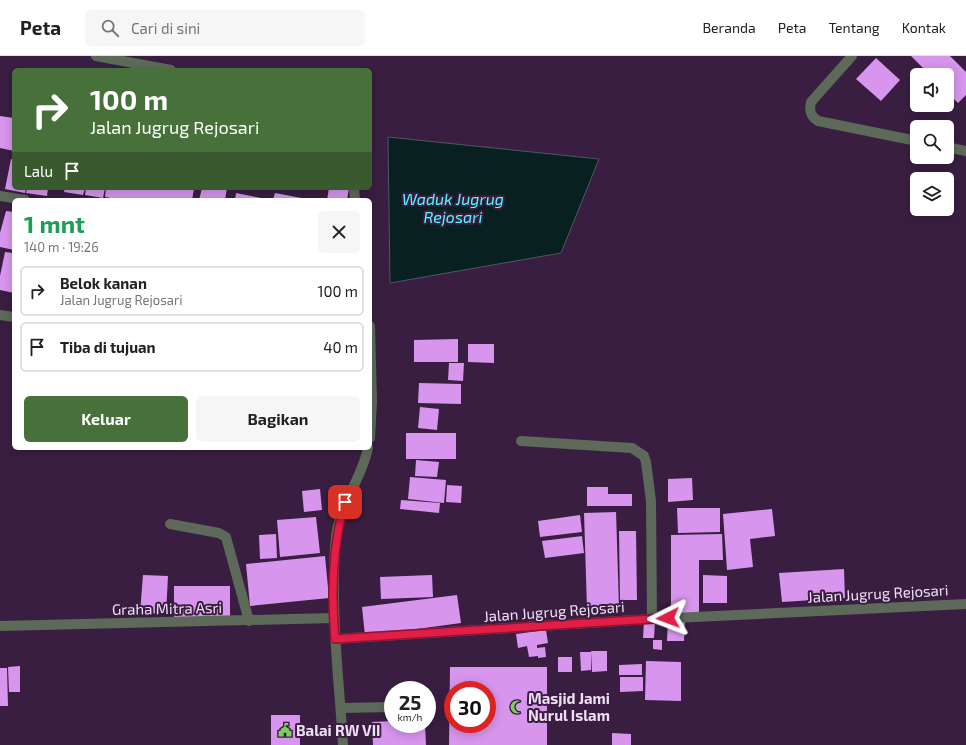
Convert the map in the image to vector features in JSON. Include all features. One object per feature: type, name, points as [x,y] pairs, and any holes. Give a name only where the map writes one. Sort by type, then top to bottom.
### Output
[{"type":"street","points":[[96,56],[134,59],[164,68]]},
{"type":"street","points":[[852,56],[811,102],[809,108],[813,118],[818,121],[910,140]]},
{"type":"street","points":[[954,148],[966,150]]},
{"type":"street","points":[[0,196],[12,198]]},
{"type":"street","points":[[0,315],[12,317]]},
{"type":"street","points":[[521,441],[632,448],[644,456],[651,501],[652,619]]},
{"type":"street","points":[[343,745],[335,639],[334,563],[337,530],[345,502],[365,463],[368,450]]},
{"type":"street","points":[[170,524],[219,533],[226,537],[249,621]]},
{"type":"street","name":"Jalan Jugrug Rejosari","points":[[335,639],[652,619],[966,604]]},
{"type":"street","name":"Graha Mitra Asri","points":[[0,626],[334,618]]},
{"type":"street","points":[[341,708],[384,707]]},
{"type":"water","name":"Waduk Jugrug Rejosari","points":[[388,137],[599,159],[561,253],[390,283]]},
{"type":"building","points":[[911,56],[950,56],[966,72],[966,95],[958,103],[954,99],[954,68],[923,68]]},
{"type":"building","points":[[876,58],[900,80],[881,101],[856,79]]},
{"type":"building","points":[[0,116],[12,118],[12,151],[0,148]]},
{"type":"building","points":[[11,159],[12,190],[26,190],[25,193],[5,189]]},
{"type":"building","points":[[27,190],[48,190],[47,196],[26,193]]},
{"type":"building","points":[[64,190],[84,190],[83,195],[64,192]]},
{"type":"building","points":[[86,190],[105,190],[103,198],[85,195]]},
{"type":"building","points":[[106,190],[194,190],[192,198],[105,197]]},
{"type":"building","points":[[202,190],[227,190],[225,198],[200,198]]},
{"type":"building","points":[[329,190],[349,190],[347,198],[327,198]]},
{"type":"building","points":[[236,193],[261,198],[235,198]]},
{"type":"building","points":[[275,193],[302,198],[274,198]]},
{"type":"building","points":[[6,211],[12,212],[12,250],[0,247],[0,233]]},
{"type":"building","points":[[5,252],[12,253],[12,293],[0,290],[0,276]]},
{"type":"building","points":[[458,339],[458,362],[414,362],[414,340]]},
{"type":"building","points":[[468,344],[494,344],[494,363],[468,362]]},
{"type":"building","points":[[449,363],[464,363],[463,381],[448,380]]},
{"type":"building","points":[[419,383],[461,384],[461,404],[418,403]]},
{"type":"building","points":[[420,407],[439,409],[437,430],[418,428]]},
{"type":"building","points":[[406,433],[456,433],[456,459],[406,459]]},
{"type":"building","points":[[416,460],[439,462],[437,477],[415,476]]},
{"type":"building","points":[[410,477],[446,480],[444,503],[408,499]]},
{"type":"building","points":[[692,478],[693,500],[668,502],[668,479]]},
{"type":"building","points":[[447,485],[462,486],[461,503],[446,502]]},
{"type":"building","points":[[587,487],[608,487],[608,494],[632,494],[632,506],[587,506]]},
{"type":"building","points":[[320,489],[322,510],[304,512],[302,491]]},
{"type":"building","points":[[401,500],[440,503],[439,513],[400,509]]},
{"type":"building","points":[[677,508],[720,508],[720,532],[678,533]]},
{"type":"building","points":[[772,509],[775,536],[750,539],[753,567],[727,570],[723,514]]},
{"type":"building","points":[[616,512],[619,608],[587,609],[584,513]]},
{"type":"building","points":[[580,515],[582,532],[540,537],[538,521]]},
{"type":"building","points":[[316,517],[320,553],[280,557],[277,520]]},
{"type":"building","points":[[619,531],[636,531],[637,600],[620,600]]},
{"type":"building","points":[[276,534],[277,558],[260,559],[259,535]]},
{"type":"building","points":[[722,534],[723,560],[699,560],[699,615],[671,615],[671,535]]},
{"type":"building","points":[[582,536],[584,553],[545,558],[542,541]]},
{"type":"building","points":[[325,556],[329,598],[250,606],[246,564]]},
{"type":"building","points":[[844,569],[845,598],[782,602],[779,573]]},
{"type":"building","points":[[143,575],[168,576],[166,614],[140,613]]},
{"type":"building","points":[[432,575],[433,597],[381,599],[380,577]]},
{"type":"building","points":[[703,575],[727,576],[727,603],[703,603]]},
{"type":"building","points":[[174,586],[230,586],[230,617],[174,617]]},
{"type":"building","points":[[457,595],[461,623],[365,636],[362,607]]},
{"type":"building","points":[[668,619],[685,620],[684,641],[667,641]]},
{"type":"building","points":[[644,622],[655,622],[654,638],[643,638]]},
{"type":"building","points":[[546,630],[548,643],[537,645],[537,648],[545,647],[546,657],[529,657],[527,646],[518,648],[516,634]]},
{"type":"building","points":[[653,640],[662,640],[662,650],[653,649]]},
{"type":"building","points":[[591,651],[607,651],[607,671],[592,672]]},
{"type":"building","points":[[580,652],[591,652],[591,670],[581,671]]},
{"type":"building","points":[[558,657],[572,657],[572,672],[558,672]]},
{"type":"building","points":[[646,661],[681,662],[681,701],[645,700]]},
{"type":"building","points":[[642,664],[642,675],[619,675],[619,665]]},
{"type":"building","points":[[20,666],[20,692],[9,692],[8,667]]},
{"type":"building","name":"Masjid Jami Nurul Islam","points":[[450,667],[547,667],[547,745],[449,745],[449,733],[496,733],[496,681],[450,681]]},
{"type":"building","points":[[0,668],[7,668],[8,706],[0,706]]},
{"type":"building","points":[[620,677],[643,677],[643,691],[620,692]]},
{"type":"building","name":"Balai RW VII","points":[[271,715],[300,715],[300,745],[271,745]]},
{"type":"building","points":[[384,721],[384,733],[425,733],[426,745],[373,745],[372,722]]},
{"type":"building","points":[[612,733],[631,734],[631,745],[612,745]]},
{"type":"place","name":"Masjid Jami Nurul Islam","points":[[517,707]]},
{"type":"place","name":"Balai RW VII","points":[[285,730]]},
{"type":"route","points":[[345,502],[337,530],[334,563],[335,639],[563,626],[668,618]]}]
